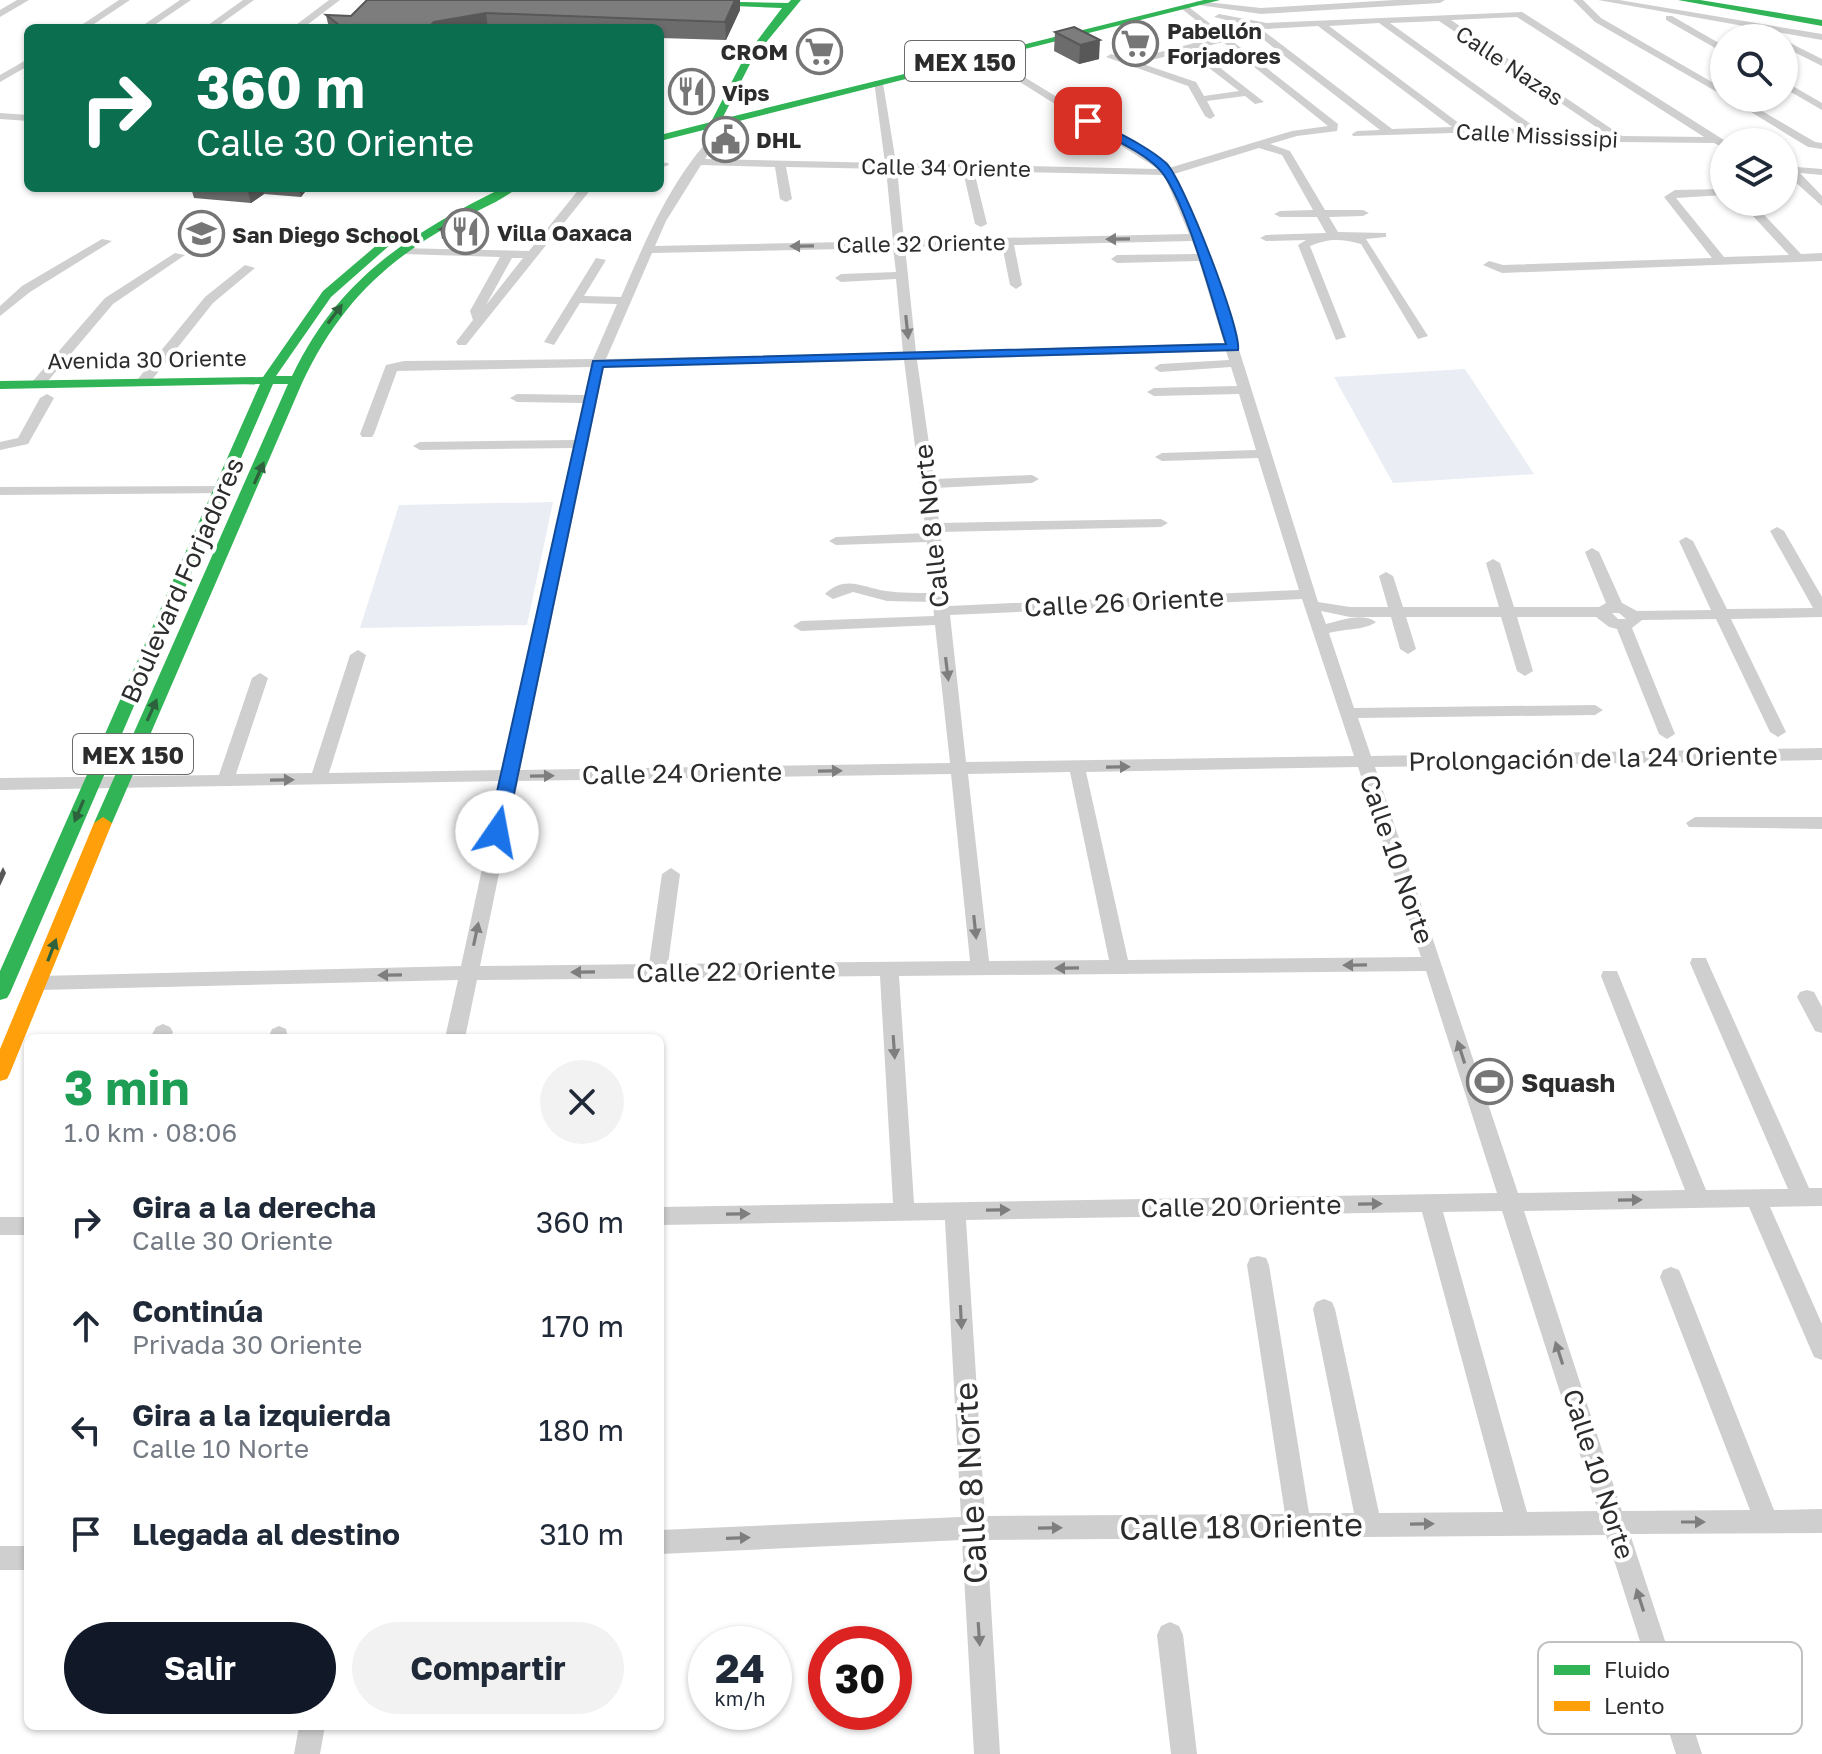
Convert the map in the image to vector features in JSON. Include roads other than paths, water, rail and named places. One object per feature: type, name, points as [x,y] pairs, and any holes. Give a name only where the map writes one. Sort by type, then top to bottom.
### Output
[{"type":"main road","points":[[662,0],[789,8],[784,23],[724,121]]},
{"type":"main road","points":[[1683,0],[1822,23]]},
{"type":"main road","name":"MEX 150","points":[[664,137],[1080,28],[1198,6]]},
{"type":"main road","name":"MEX 150","points":[[664,127],[724,121],[985,56],[1080,28]]},
{"type":"main road","name":"Boulevard Forjadores","points":[[1,987],[291,337],[332,286],[393,237],[474,192]]},
{"type":"main road","name":"Boulevard Forjadores","points":[[0,1073],[120,782],[274,439],[294,380],[316,340],[349,296],[402,250],[446,221],[503,192]]},
{"type":"main road","name":"Avenida 30 Oriente","points":[[0,385],[42,391],[142,383],[294,380]]},
{"type":"street","points":[[0,14],[24,0]]},
{"type":"street","points":[[88,24],[125,0]]},
{"type":"street","points":[[150,24],[186,0]]},
{"type":"street","points":[[215,24],[249,0]]},
{"type":"street","points":[[303,24],[335,0]]},
{"type":"street","points":[[1232,0],[1240,9]]},
{"type":"street","points":[[1198,6],[1240,9],[1440,0]]},
{"type":"street","points":[[1578,0],[1598,20],[1710,85]]},
{"type":"street","points":[[1603,0],[1730,24]]},
{"type":"street","points":[[1198,6],[1262,28],[1389,132]]},
{"type":"street","points":[[1130,63],[1222,39],[1198,6]]},
{"type":"street","points":[[1656,11],[1710,42]]},
{"type":"street","points":[[1504,14],[1710,145]]},
{"type":"street","points":[[1262,28],[1519,14],[1710,137]]},
{"type":"street","name":"Calle Nazas","points":[[1440,17],[1620,139]]},
{"type":"street","points":[[1701,19],[1715,24]]},
{"type":"street","points":[[1380,20],[1534,131]]},
{"type":"street","points":[[1319,23],[1462,130]]},
{"type":"street","points":[[1798,38],[1822,37]]},
{"type":"street","name":"Calle 34 Oriente","points":[[698,162],[1168,172],[1296,133],[1333,129],[1334,126],[1222,39]]},
{"type":"street","points":[[1189,48],[1259,102]]},
{"type":"street","points":[[1798,48],[1822,63]]},
{"type":"street","points":[[985,56],[1168,172]]},
{"type":"street","points":[[1111,57],[1192,84],[1210,116]]},
{"type":"street","points":[[0,79],[24,64]]},
{"type":"street","name":"Calle 8 Norte","points":[[878,83],[891,166],[910,356],[928,484],[980,968]]},
{"type":"street","points":[[1798,92],[1822,107]]},
{"type":"street","points":[[1201,99],[1247,93]]},
{"type":"street","points":[[1755,112],[1794,137],[1822,146]]},
{"type":"street","points":[[456,1034],[598,363],[646,250],[724,121]]},
{"type":"street","name":"Calle Mississipi","points":[[1357,134],[1534,131],[1620,139],[1710,141]]},
{"type":"street","points":[[1259,144],[1286,153],[1321,213],[1329,236]]},
{"type":"street","points":[[780,165],[786,199]]},
{"type":"street","points":[[968,167],[981,224]]},
{"type":"street","points":[[1798,170],[1822,172]]},
{"type":"street","name":"Calle 10 Norte","points":[[1168,172],[1204,257],[1320,631],[1433,964],[1653,1642]]},
{"type":"street","points":[[1798,180],[1822,203]]},
{"type":"street","points":[[462,342],[583,192]]},
{"type":"street","points":[[1710,193],[1671,194],[1720,260]]},
{"type":"street","points":[[1280,214],[1363,213]]},
{"type":"street","points":[[1759,216],[1798,258]]},
{"type":"street","points":[[1266,238],[1382,235]]},
{"type":"street","points":[[1340,337],[1304,245],[1329,236],[1365,242],[1422,336]]},
{"type":"street","name":"Calle 32 Oriente","points":[[646,250],[1196,237]]},
{"type":"street","points":[[0,312],[26,289],[106,241]]},
{"type":"street","points":[[1007,241],[1016,285]]},
{"type":"street","points":[[402,250],[532,255]]},
{"type":"street","points":[[477,320],[476,311],[508,254]]},
{"type":"street","points":[[0,446],[23,441],[42,391],[109,301],[179,255]]},
{"type":"street","points":[[1117,259],[1204,257]]},
{"type":"street","points":[[1631,263],[1498,261],[1489,265],[1502,269],[1822,257]]},
{"type":"street","points":[[550,342],[600,260]]},
{"type":"street","points":[[142,383],[209,300],[249,268]]},
{"type":"street","points":[[841,278],[902,275]]},
{"type":"street","points":[[487,291],[503,293]]},
{"type":"street","points":[[577,296],[627,297]]},
{"type":"street","points":[[367,434],[391,368],[397,366],[1233,347]]},
{"type":"street","points":[[1160,368],[1238,363]]},
{"type":"street","points":[[1154,392],[1245,390]]},
{"type":"street","points":[[517,398],[588,399]]},
{"type":"street","points":[[420,446],[580,444]]},
{"type":"street","points":[[1162,457],[1263,454]]},
{"type":"street","points":[[928,484],[1032,479]]},
{"type":"street","points":[[0,491],[223,490]]},
{"type":"street","points":[[836,541],[931,532],[1161,523]]},
{"type":"street","points":[[1320,631],[1352,622],[1398,617],[1822,611],[1777,531]]},
{"type":"street","points":[[1686,541],[1778,732]]},
{"type":"street","points":[[1592,552],[1667,734]]},
{"type":"street","points":[[1493,563],[1525,671]]},
{"type":"street","points":[[1386,576],[1408,649]]},
{"type":"street","points":[[833,594],[841,587],[857,586],[882,596],[940,609]]},
{"type":"street","name":"Calle 26 Oriente","points":[[940,609],[1310,600],[1350,612],[1398,617]]},
{"type":"street","points":[[801,626],[940,609]]},
{"type":"street","points":[[319,779],[358,655]]},
{"type":"street","points":[[226,780],[260,678]]},
{"type":"street","points":[[1348,713],[1595,710]]},
{"type":"street","name":"Prolongación de la 24 Oriente","points":[[1365,763],[1822,754]]},
{"type":"street","name":"Calle 24 Oriente","points":[[0,784],[1365,763]]},
{"type":"street","points":[[1077,767],[1120,967]]},
{"type":"street","points":[[1695,823],[1822,823]]},
{"type":"street","points":[[657,972],[671,874]]},
{"type":"street","points":[[1699,963],[1812,1197]]},
{"type":"street","name":"Calle 22 Oriente","points":[[39,983],[468,973],[1433,964]]},
{"type":"street","points":[[889,969],[904,1212]]},
{"type":"street","points":[[1610,976],[1699,1199]]},
{"type":"street","points":[[1807,997],[1822,1026]]},
{"type":"street","name":"Calle 20 Oriente","points":[[664,1216],[1812,1197]]},
{"type":"street","points":[[1756,1198],[1822,1350]]},
{"type":"street","points":[[1430,1203],[1518,1523]]},
{"type":"street","name":"Calle 8 Norte","points":[[955,1211],[987,1754]]},
{"type":"street","points":[[0,1226],[24,1226]]},
{"type":"street","points":[[1258,1265],[1299,1525]]},
{"type":"street","points":[[1671,1277],[1767,1523]]},
{"type":"street","points":[[1324,1309],[1369,1525]]},
{"type":"street","name":"Calle 18 Oriente","points":[[664,1542],[972,1528],[1822,1521]]},
{"type":"street","points":[[0,1558],[24,1558]]},
{"type":"street","points":[[1170,1635],[1184,1754]]},
{"type":"street","points":[[307,1754],[311,1730]]},
{"type":"street","name":"Calle 10 Norte","points":[[1683,1734],[1689,1754]]},
{"type":"place","name":"Pabellón Forjadores","points":[[1136,43]]},
{"type":"place","name":"CROM","points":[[819,51]]},
{"type":"place","name":"Vips","points":[[691,92]]},
{"type":"place","name":"DHL","points":[[725,139]]},
{"type":"place","name":"Villa Oaxaca","points":[[466,232]]},
{"type":"place","name":"San Diego School","points":[[201,234]]},
{"type":"place","name":"Squash","points":[[1490,1082]]}]
